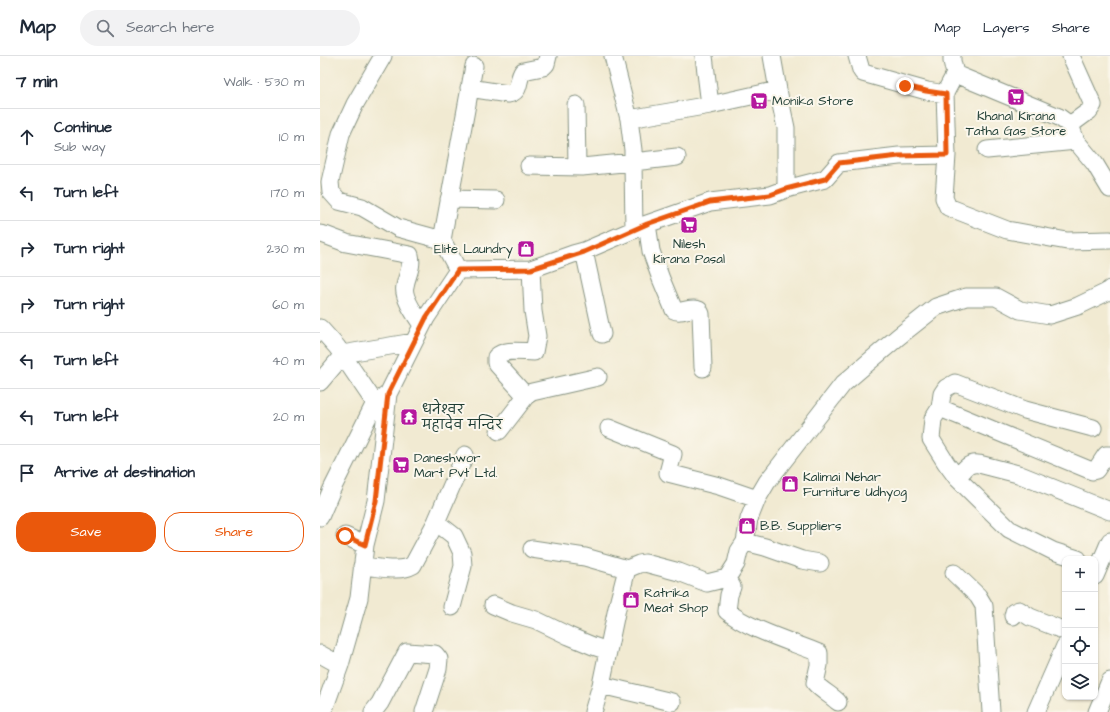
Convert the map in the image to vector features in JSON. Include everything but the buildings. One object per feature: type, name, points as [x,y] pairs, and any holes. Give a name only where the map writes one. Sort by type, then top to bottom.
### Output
[{"type":"street","points":[[384,56],[355,104],[341,134],[330,182],[331,192],[339,200],[362,207],[398,228],[442,240]]},
{"type":"street","points":[[469,88],[508,94],[514,93],[517,90],[520,76],[523,71],[543,67],[546,64],[548,56]]},
{"type":"street","points":[[613,56],[629,119],[641,227],[674,310],[676,312],[696,309],[699,310],[701,314],[703,368]]},
{"type":"street","points":[[704,56],[710,105]]},
{"type":"street","points":[[772,56],[786,128],[786,189]]},
{"type":"street","points":[[857,56],[863,73],[926,91],[946,94]]},
{"type":"street","points":[[952,56],[955,74],[946,94],[947,155],[944,198],[948,207],[1007,230],[1067,241],[1110,240]]},
{"type":"street","points":[[1070,125],[1090,111],[1092,105],[1071,56]]},
{"type":"street","points":[[458,270],[442,240],[474,66]]},
{"type":"street","points":[[955,74],[1058,117],[1070,125],[1076,141],[1095,164],[1110,189]]},
{"type":"street","points":[[629,119],[710,105],[778,90]]},
{"type":"street","points":[[576,105],[576,167]]},
{"type":"street","points":[[987,150],[1076,141]]},
{"type":"street","points":[[458,270],[531,269],[584,252],[641,227],[710,202],[770,195],[786,189],[825,179],[839,163],[899,156],[947,155]]},
{"type":"street","points":[[529,166],[576,167],[676,158]]},
{"type":"street","points":[[449,199],[496,200]]},
{"type":"street","points":[[320,234],[346,243],[410,255],[412,263],[404,287],[406,296],[422,325]]},
{"type":"street","points":[[584,252],[602,334]]},
{"type":"street","points":[[526,396],[516,383],[496,363],[496,357],[509,351],[534,352],[537,336],[533,311],[531,269]]},
{"type":"street","points":[[320,517],[332,489],[422,325],[458,270]]},
{"type":"street","points":[[532,549],[585,557],[628,569],[645,563],[679,572],[707,583],[728,578],[736,564],[745,542],[749,519],[757,499],[767,482],[843,384],[936,307],[966,297],[996,297],[1020,310],[1050,315],[1078,306],[1107,292],[1110,289]]},
{"type":"street","points":[[320,328],[382,398],[376,501],[365,545],[359,598],[340,665],[323,712]]},
{"type":"street","points":[[320,382],[342,354],[414,342]]},
{"type":"street","points":[[499,431],[526,396],[532,392],[598,377]]},
{"type":"street","points":[[1070,556],[1053,550],[1009,529],[958,478],[946,463],[931,439],[933,419],[940,408],[942,394],[946,388],[955,383],[1025,410],[1093,428]]},
{"type":"street","points":[[940,408],[1092,471],[1096,470],[1106,455],[1110,454]]},
{"type":"street","points":[[609,428],[673,454],[668,473],[719,486],[757,499]]},
{"type":"street","points":[[362,566],[399,570],[407,569],[413,565],[436,522],[465,455]]},
{"type":"street","points":[[958,478],[967,466],[974,463],[979,464],[1018,474],[1110,511]]},
{"type":"street","points":[[436,522],[454,536],[462,553],[463,566],[452,607]]},
{"type":"street","points":[[345,536],[365,545]]},
{"type":"street","points":[[1099,573],[1110,541]]},
{"type":"street","points":[[745,542],[765,547],[802,560],[820,563]]},
{"type":"street","points":[[593,712],[601,685],[617,608],[628,569]]},
{"type":"street","points":[[954,573],[978,596],[984,606],[991,712]]},
{"type":"street","points":[[728,578],[732,587],[729,595],[727,611],[734,617],[755,627],[819,653],[819,665],[815,683],[821,690],[838,702]]},
{"type":"street","points":[[493,604],[512,613],[536,620],[575,639],[608,651]]},
{"type":"street","points":[[1013,616],[1014,612],[1019,610],[1030,617],[1062,631]]},
{"type":"street","points":[[372,712],[380,703],[407,652],[435,654],[439,659],[438,669],[424,712]]},
{"type":"street","points":[[1036,712],[1062,653]]},
{"type":"street","points":[[320,654],[340,665]]},
{"type":"street","points":[[1097,712],[1110,681]]},
{"type":"street","points":[[601,685],[672,702]]},
{"type":"place","name":"Khanal Kirana Tatha Gas Store","points":[[1016,97]]},
{"type":"place","name":"Monika Store","points":[[759,101]]},
{"type":"place","name":"Nilesh Kirana Pasal","points":[[689,225]]},
{"type":"place","name":"Elite Laundry","points":[[526,249]]},
{"type":"place","name":"धनेश्वर महादेव मन्दिर","points":[[409,417]]},
{"type":"place","name":"Daneshwor Mart Pvt Ltd.","points":[[401,465]]},
{"type":"place","name":"Kalimai Nehar Furniture Udhyog","points":[[790,484]]},
{"type":"place","name":"B.B. Suppliers","points":[[747,526]]},
{"type":"place","name":"Ratrika Meat Shop","points":[[631,600]]},
{"type":"route","points":[[345,536],[365,545],[376,501],[388,394],[426,318],[458,270],[531,269],[573,254],[584,252],[647,224],[710,202],[770,195],[786,189],[825,179],[839,163],[899,156],[947,155],[946,94],[905,86]]}]
